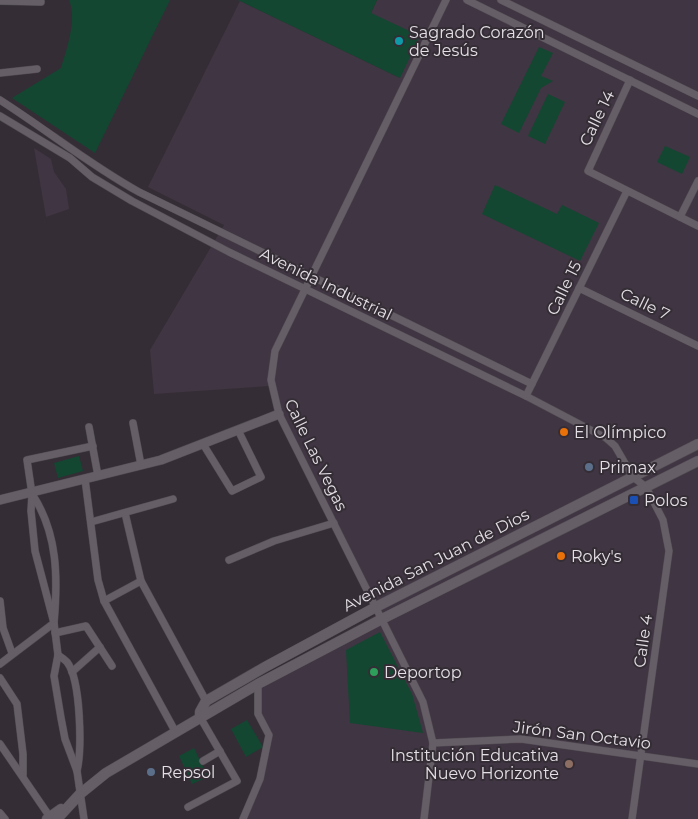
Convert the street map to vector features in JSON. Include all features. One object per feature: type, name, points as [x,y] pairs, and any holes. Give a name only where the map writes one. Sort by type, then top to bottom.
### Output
[{"type":"main road","name":"Avenida San Juan de Dios","points":[[206,701],[376,607],[698,444]]},
{"type":"main road","name":"Avenida San Juan de Dios","points":[[51,818],[114,768],[258,684],[382,619],[698,461]]},
{"type":"main road","points":[[200,717],[200,712],[206,701]]},
{"type":"street","name":"Calle Las Vegas","points":[[424,819],[433,743],[423,702],[279,414],[271,380],[275,351],[446,0]]},
{"type":"street","points":[[467,0],[698,114]]},
{"type":"street","points":[[501,0],[698,96]]},
{"type":"street","points":[[0,1],[41,2]]},
{"type":"street","points":[[0,73],[37,69]]},
{"type":"street","name":"Calle 14","points":[[627,191],[590,174],[588,167],[630,80]]},
{"type":"street","points":[[0,100],[75,150],[107,174],[310,277],[532,384]]},
{"type":"street","name":"Avenida Industrial","points":[[0,116],[70,158],[92,177],[132,201],[229,252],[526,396],[606,438],[615,446],[633,477]]},
{"type":"street","points":[[680,217],[698,181]]},
{"type":"street","points":[[627,191],[698,226]]},
{"type":"street","name":"Calle 15","points":[[526,396],[627,191]]},
{"type":"street","name":"Calle 7","points":[[579,288],[698,346]]},
{"type":"street","points":[[0,500],[32,494],[141,465],[203,444],[279,414]]},
{"type":"street","points":[[133,423],[141,465]]},
{"type":"street","points":[[89,427],[98,476]]},
{"type":"street","points":[[203,444],[232,491],[261,477],[238,430]]},
{"type":"street","points":[[54,623],[35,551],[31,511],[32,494],[27,460],[93,446]]},
{"type":"street","name":"Calle 4","points":[[632,819],[669,551],[663,520],[646,487],[633,477]]},
{"type":"street","points":[[85,479],[98,580],[104,601],[175,731]]},
{"type":"street","points":[[32,494],[42,509],[47,523],[57,568],[54,623],[58,655],[54,676],[65,738],[77,771],[84,819]]},
{"type":"street","points":[[91,522],[173,500]]},
{"type":"street","points":[[125,513],[141,582],[206,701]]},
{"type":"street","points":[[229,560],[274,541],[334,523]]},
{"type":"street","points":[[104,601],[141,582]]},
{"type":"street","points":[[0,601],[1,624],[12,653]]},
{"type":"street","points":[[0,664],[12,653],[54,623]]},
{"type":"street","points":[[55,634],[86,626],[112,666]]},
{"type":"street","points":[[72,672],[100,647]]},
{"type":"street","points":[[58,655],[67,662],[72,672],[81,737],[77,771]]},
{"type":"street","points":[[0,678],[16,704],[23,754],[23,775]]},
{"type":"street","points":[[243,819],[260,779],[269,735],[258,714],[258,684]]},
{"type":"street","points":[[188,807],[237,781],[200,717]]},
{"type":"street","name":"Jirón San Octavio","points":[[433,743],[521,739],[698,764]]},
{"type":"street","points":[[0,744],[51,818]]},
{"type":"street","points":[[202,761],[220,751]]},
{"type":"street","points":[[0,812],[5,819]]},
{"type":"shaded area","points":[[377,0],[698,0],[698,819],[240,819],[259,786],[272,735],[260,713],[259,678],[378,614],[280,417],[270,386],[154,394],[150,350],[224,225],[148,187],[240,1],[400,78],[371,13]]},
{"type":"shaded area","points":[[34,148],[51,159],[54,172],[66,189],[69,209],[46,217]]},
{"type":"green space","points":[[69,0],[170,0],[95,153],[12,98],[61,68],[72,25]]},
{"type":"green space","points":[[238,0],[377,0],[371,13],[420,36],[400,78]]},
{"type":"green space","points":[[539,47],[553,53],[541,76],[553,81],[541,88],[519,133],[501,124]]},
{"type":"green space","points":[[548,94],[565,102],[545,144],[528,136]]},
{"type":"green space","points":[[665,146],[690,157],[682,174],[657,162]]},
{"type":"green space","points":[[495,185],[557,214],[562,205],[599,223],[580,261],[482,214]]},
{"type":"green space","points":[[79,456],[83,471],[58,478],[54,463]]},
{"type":"green space","name":"Deportop","points":[[380,632],[412,694],[423,733],[350,723],[346,650]]},
{"type":"green space","points":[[247,720],[263,747],[246,757],[231,729]]},
{"type":"green space","points":[[194,748],[208,777],[192,784],[179,756]]},
{"type":"place","name":"Sagrado Corazón de Jesús","points":[[399,41]]},
{"type":"place","name":"El Olímpico","points":[[564,432]]},
{"type":"place","name":"Primax","points":[[589,467]]},
{"type":"place","name":"Polos","points":[[634,500]]},
{"type":"place","name":"Roky's","points":[[561,556]]},
{"type":"place","name":"Deportop","points":[[374,672]]},
{"type":"place","name":"Institución Educativa Nuevo Horizonte","points":[[569,764]]},
{"type":"place","name":"Repsol","points":[[151,772]]}]
